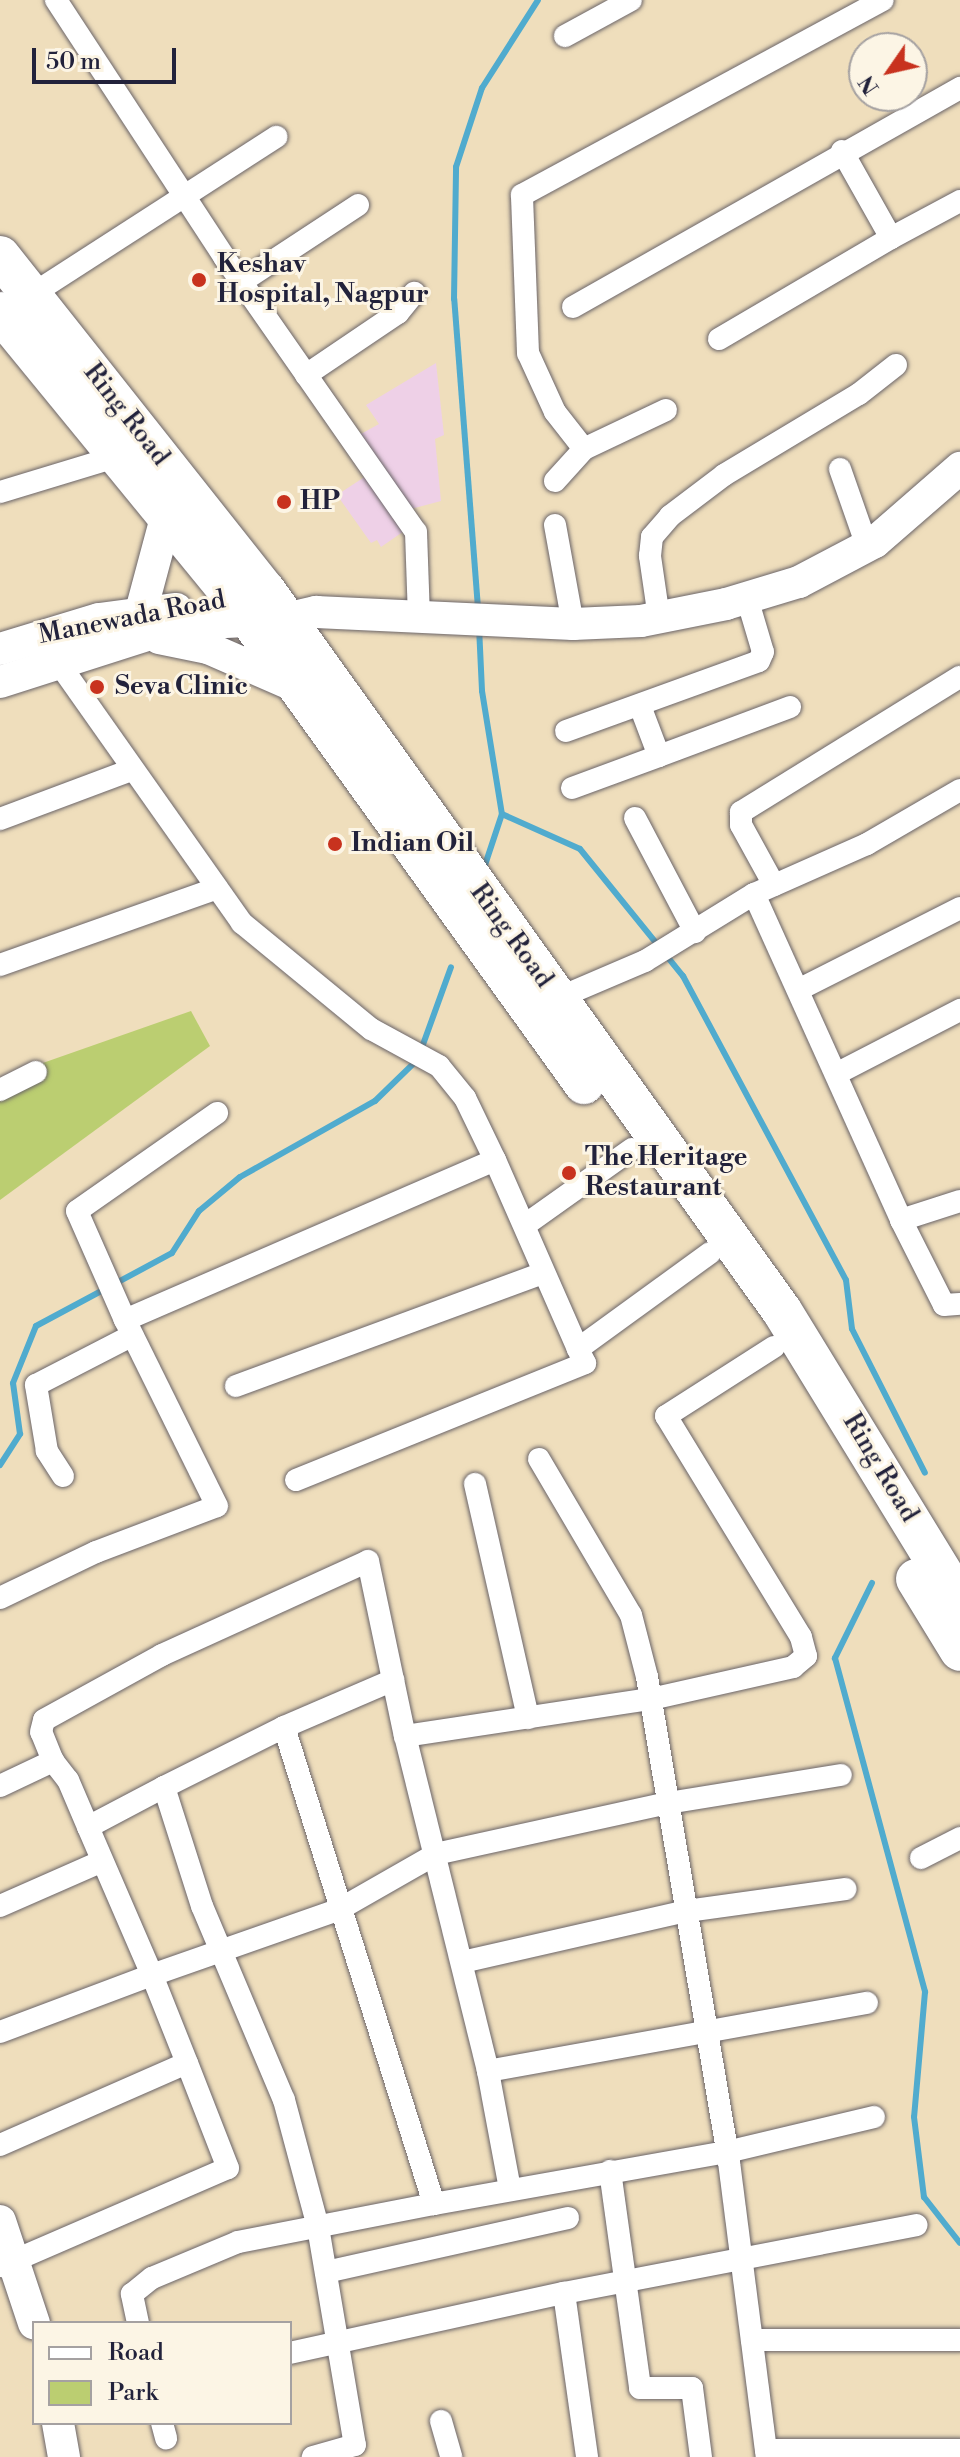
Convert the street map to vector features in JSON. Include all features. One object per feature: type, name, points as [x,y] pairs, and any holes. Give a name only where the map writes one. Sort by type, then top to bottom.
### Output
[{"type":"highway","name":"Ring Road","points":[[0,256],[16,304],[115,457],[166,518],[269,608],[295,686],[710,1253],[774,1347],[960,1651]]},
{"type":"highway","name":"Ring Road","points":[[16,304],[269,608],[556,999],[782,1311],[960,1601]]},
{"type":"street","points":[[56,0],[241,282],[416,532],[419,617]]},
{"type":"street","points":[[565,36],[631,0]]},
{"type":"street","points":[[584,449],[555,412],[528,353],[522,195],[845,9],[883,0]]},
{"type":"street","points":[[573,307],[842,151],[960,88]]},
{"type":"street","points":[[16,304],[276,137]]},
{"type":"street","points":[[842,151],[891,238]]},
{"type":"street","points":[[719,339],[960,201]]},
{"type":"street","points":[[241,282],[358,205]]},
{"type":"street","points":[[306,375],[398,313],[414,293]]},
{"type":"street","points":[[659,618],[650,556],[652,537],[664,522],[724,475],[859,394],[896,365]]},
{"type":"street","points":[[555,481],[584,449],[666,410]]},
{"type":"street","points":[[0,492],[115,457]]},
{"type":"street","points":[[0,682],[58,662],[143,625],[269,608],[573,624],[659,618],[747,598],[799,582],[867,546],[910,517],[960,468]]},
{"type":"street","points":[[840,469],[867,546]]},
{"type":"street","points":[[143,625],[166,518]]},
{"type":"street","points":[[555,525],[573,624]]},
{"type":"street","points":[[566,731],[759,661],[763,652],[747,598]]},
{"type":"street","name":"Manewada Road","points":[[0,649],[99,619],[143,625]]},
{"type":"street","points":[[143,625],[208,648],[295,686]]},
{"type":"street","points":[[58,662],[131,770],[242,923],[371,1029],[419,1054],[461,1092],[525,1225],[543,1273],[585,1363],[296,1480]]},
{"type":"street","points":[[960,677],[741,812],[741,825],[798,990],[901,1220],[944,1305],[960,1304]]},
{"type":"street","points":[[640,706],[659,756]]},
{"type":"street","points":[[572,788],[790,707]]},
{"type":"street","points":[[0,819],[131,770]]},
{"type":"street","points":[[556,999],[645,961],[764,889],[867,844],[960,790]]},
{"type":"street","points":[[635,818],[692,935]]},
{"type":"street","points":[[0,965],[217,888]]},
{"type":"street","points":[[798,990],[960,908]]},
{"type":"street","points":[[836,1074],[960,1010]]},
{"type":"street","points":[[0,1090],[36,1072]]},
{"type":"street","points":[[0,1598],[96,1552],[217,1506],[128,1328],[77,1211],[217,1113]]},
{"type":"street","points":[[525,1225],[632,1149]]},
{"type":"street","points":[[63,1476],[47,1451],[36,1385],[128,1328],[495,1160]]},
{"type":"street","points":[[901,1220],[960,1201]]},
{"type":"street","points":[[578,1349],[710,1253]]},
{"type":"street","points":[[236,1386],[543,1273]]},
{"type":"street","points":[[405,1736],[651,1699],[793,1667],[806,1656],[801,1637],[666,1416],[774,1347]]},
{"type":"street","points":[[539,1459],[631,1615],[651,1699],[727,2152],[767,2454],[960,2450]]},
{"type":"street","points":[[475,1484],[528,1718]]},
{"type":"street","points":[[8,2263],[228,2168],[152,1975],[100,1862],[68,1780],[53,1761],[41,1732],[44,1720],[162,1655],[368,1561],[405,1736],[488,2071],[510,2189]]},
{"type":"street","points":[[88,1827],[284,1727],[393,1680]]},
{"type":"street","points":[[284,1727],[338,1910],[434,2204]]},
{"type":"street","points":[[0,1786],[53,1761]]},
{"type":"street","points":[[0,2032],[220,1949],[338,1910],[436,1854],[668,1803],[841,1775]]},
{"type":"street","points":[[164,1787],[220,1949],[284,2100],[318,2227],[335,2344],[356,2451],[313,2457]]},
{"type":"street","points":[[921,1858],[960,1838]]},
{"type":"street","points":[[0,1906],[100,1862]]},
{"type":"street","points":[[462,1962],[687,1911],[845,1889]]},
{"type":"street","points":[[488,2071],[706,2028],[867,2003]]},
{"type":"street","points":[[0,2145],[187,2063]]},
{"type":"street","points":[[138,2321],[132,2294],[152,2278],[238,2242],[510,2189],[727,2152],[874,2117]]},
{"type":"street","points":[[610,2171],[640,2388],[692,2388],[701,2457]]},
{"type":"street","points":[[326,2272],[568,2218]]},
{"type":"street","points":[[0,2221],[8,2263],[33,2321]]},
{"type":"street","points":[[292,2353],[741,2256],[917,2225]]},
{"type":"street","points":[[564,2293],[587,2457]]},
{"type":"street","points":[[752,2340],[960,2340]]},
{"type":"street","points":[[441,2421],[451,2457]]},
{"type":"street","points":[[58,2425],[64,2457]]},
{"type":"shaded area","points":[[436,363],[444,435],[435,439],[441,501],[411,509],[359,435],[379,424],[366,405]]},
{"type":"shaded area","points":[[369,474],[407,529],[381,547],[377,540],[371,543],[337,495]]},
{"type":"green space","points":[[191,1011],[210,1046],[0,1200],[0,1078]]},
{"type":"waterway","points":[[478,608],[454,299],[456,167],[482,88],[538,0]]},
{"type":"waterway","points":[[479,627],[482,691],[502,814],[580,849],[683,976],[846,1280],[852,1329],[925,1473]]},
{"type":"waterway","points":[[483,871],[502,814]]},
{"type":"waterway","points":[[421,1050],[451,967]]},
{"type":"waterway","points":[[0,1465],[20,1434],[13,1383],[36,1326],[172,1253],[199,1211],[240,1177],[375,1101],[417,1060]]},
{"type":"waterway","points":[[872,1583],[835,1658],[925,1992],[914,2117],[924,2197],[960,2243]]},
{"type":"place","name":"Keshav Hospital, Nagpur","points":[[199,280]]},
{"type":"place","name":"HP","points":[[284,502]]},
{"type":"place","name":"Seva Clinic","points":[[97,687]]},
{"type":"place","name":"Indian Oil","points":[[335,844]]},
{"type":"place","name":"The Heritage Restaurant","points":[[569,1173]]}]
